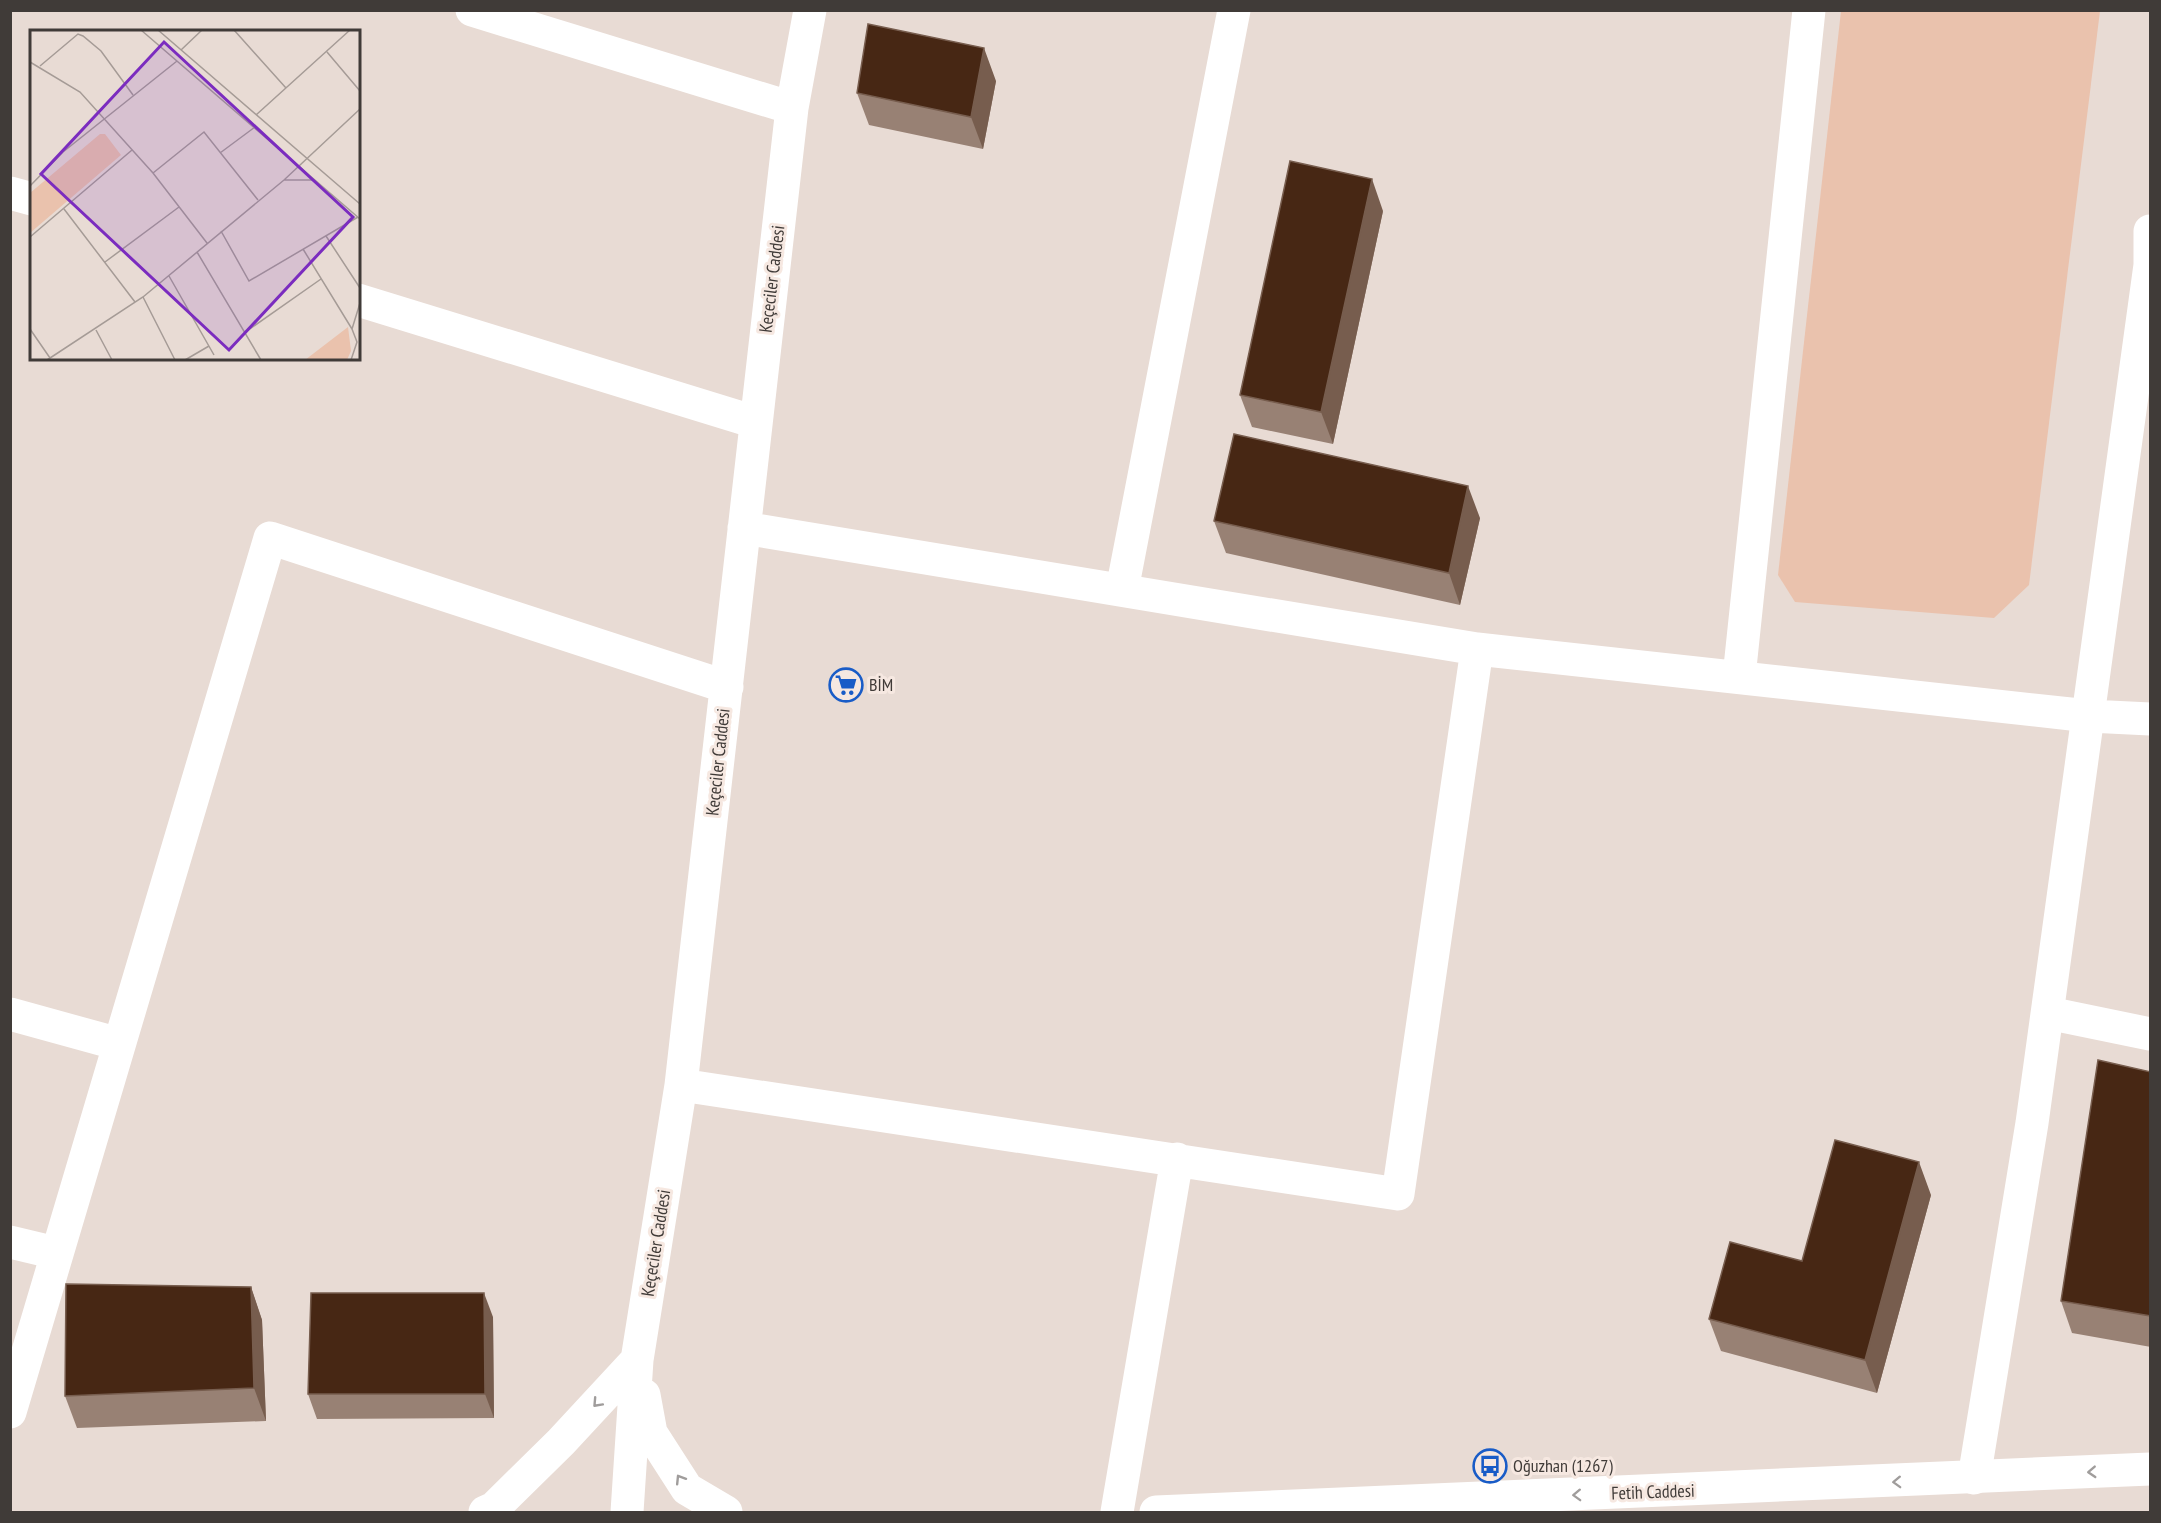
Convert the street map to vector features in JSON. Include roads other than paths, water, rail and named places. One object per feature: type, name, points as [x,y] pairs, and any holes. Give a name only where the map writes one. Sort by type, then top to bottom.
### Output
[{"type":"street","points":[[471,10],[792,108]]},
{"type":"street","name":"Keçeciler Caddesi","points":[[627,1512],[637,1360],[681,1085],[792,108],[810,10]]},
{"type":"street","points":[[1122,590],[1234,10]]},
{"type":"street","points":[[1739,678],[1809,10]]},
{"type":"street","points":[[10,193],[30,198]]},
{"type":"street","points":[[1974,1478],[2048,1013],[2150,265],[2151,231]]},
{"type":"street","points":[[360,301],[755,422]]},
{"type":"street","points":[[744,528],[1477,649],[2089,716],[2151,719]]},
{"type":"street","points":[[10,1412],[270,538],[727,687]]},
{"type":"street","points":[[681,1085],[1398,1194],[1477,649]]},
{"type":"street","points":[[2048,1013],[2151,1034]]},
{"type":"street","points":[[10,1014],[119,1044]]},
{"type":"street","points":[[1117,1512],[1177,1159]]},
{"type":"street","points":[[10,1242],[56,1253]]},
{"type":"street","points":[[485,1512],[494,1508],[561,1442],[637,1360]]},
{"type":"street","points":[[637,1360],[651,1432],[687,1489],[726,1512]]},
{"type":"street","name":"Fetih Caddesi","points":[[1156,1512],[2151,1469]]},
{"type":"place","name":"BİM","points":[[846,685]]},
{"type":"place","name":"Oğuzhan (1267)","points":[[1490,1466]]}]
